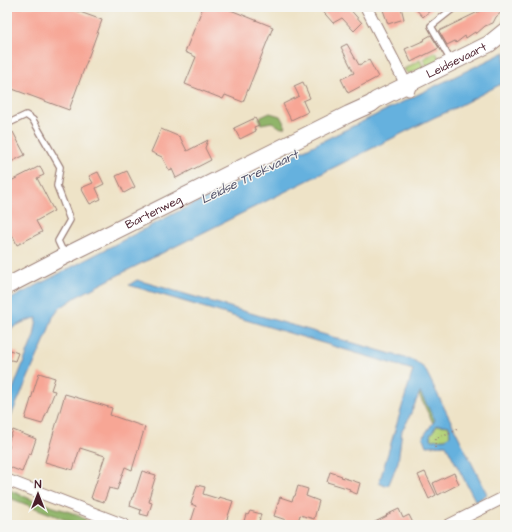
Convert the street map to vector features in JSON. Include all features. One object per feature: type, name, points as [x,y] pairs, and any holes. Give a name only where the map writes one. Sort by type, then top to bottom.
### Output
[{"type":"main road","name":"Leidsevaart","points":[[454,65],[489,44],[505,31]]},
{"type":"main road","name":"Leidsevaart","points":[[407,87],[481,54],[505,40]]},
{"type":"main road","name":"Bartenweg","points":[[7,286],[349,114],[371,104],[378,104],[387,101],[407,87]]},
{"type":"street","points":[[366,7],[407,87]]},
{"type":"street","points":[[7,480],[124,525]]},
{"type":"street","points":[[449,525],[505,497]]},
{"type":"lane","points":[[454,65],[431,26],[455,7]]},
{"type":"lane","points":[[7,124],[26,116],[33,120],[60,167],[57,186],[70,220],[58,241],[64,256]]},
{"type":"path","points":[[435,448],[436,438],[449,434],[458,429]]},
{"type":"green space","points":[[436,52],[440,60],[427,66],[423,59]]},
{"type":"green space","points":[[420,60],[424,68],[408,74],[404,69]]},
{"type":"green space","points":[[270,113],[280,116],[286,127],[281,128],[272,122],[261,124],[259,118]]},
{"type":"green space","points":[[420,391],[435,420],[433,423],[419,395]]},
{"type":"green space","points":[[437,425],[449,426],[450,435],[446,439],[432,440],[430,435]]},
{"type":"green space","points":[[7,489],[35,501],[76,514],[89,522],[99,525],[79,525],[7,497]]},
{"type":"water","points":[[505,52],[505,82],[128,270],[76,297],[60,308],[53,317],[46,337],[7,425],[7,404],[34,336],[37,318],[25,321],[7,331],[7,301],[175,213]]},
{"type":"water","points":[[137,280],[415,361],[425,369],[487,494],[476,502],[446,445],[426,446],[423,438],[435,420],[420,392],[402,430],[398,462],[389,484],[385,486],[379,483],[413,370],[129,285]],"holes":[[[437,425],[449,426],[450,435],[446,439],[432,440],[430,435]]]},
{"type":"building","points":[[7,7],[66,7],[102,20],[69,110],[7,87]]},
{"type":"building","points":[[203,7],[223,7],[273,27],[243,102],[225,95],[223,99],[185,84],[196,57],[185,52]]},
{"type":"building","points":[[319,7],[348,7],[362,23],[354,31],[342,18],[333,23]]},
{"type":"building","points":[[382,7],[401,7],[404,19],[388,24]]},
{"type":"building","points":[[414,7],[434,7],[423,17]]},
{"type":"building","points":[[484,7],[505,7],[505,9],[496,17],[493,23],[485,26],[476,34],[475,32],[466,38],[465,36],[456,43],[455,41],[447,45],[439,31],[482,10]]},
{"type":"building","points":[[431,35],[439,48],[411,62],[405,49],[425,40],[424,39]]},
{"type":"building","points":[[347,44],[359,65],[369,60],[378,77],[348,93],[341,79],[354,73],[341,47]]},
{"type":"building","points":[[303,82],[310,98],[303,101],[308,112],[291,120],[283,104],[299,96],[294,86]]},
{"type":"building","points":[[255,118],[259,125],[254,127],[256,131],[240,139],[234,128]]},
{"type":"building","points":[[161,129],[180,137],[187,151],[208,140],[205,148],[211,160],[176,178],[172,169],[169,170],[162,157],[151,152]]},
{"type":"building","points":[[13,132],[25,155],[7,164],[7,135]]},
{"type":"building","points":[[40,166],[44,175],[37,178],[54,211],[36,221],[42,232],[17,245],[13,236],[10,238],[7,232],[7,183]]},
{"type":"building","points":[[127,171],[135,187],[124,193],[116,176]]},
{"type":"building","points":[[98,172],[104,184],[96,188],[101,199],[90,204],[81,188],[93,183],[89,176]]},
{"type":"building","points":[[7,349],[18,353],[15,361],[7,359]]},
{"type":"building","points":[[39,373],[55,378],[51,390],[55,391],[42,424],[25,419]]},
{"type":"building","points":[[65,394],[112,408],[110,415],[145,427],[132,470],[125,467],[117,490],[109,488],[104,502],[91,498],[105,456],[80,448],[73,470],[45,462]]},
{"type":"building","points":[[13,430],[36,439],[31,454],[29,453],[22,472],[7,466],[7,452],[10,446],[7,445]]},
{"type":"building","points":[[142,471],[156,475],[149,498],[149,502],[152,503],[148,516],[140,514],[141,510],[130,506]]},
{"type":"building","points":[[330,472],[360,483],[357,494],[349,491],[350,489],[327,482]]},
{"type":"building","points":[[425,472],[436,495],[429,499],[418,475]]},
{"type":"building","points":[[454,473],[459,484],[438,495],[433,483]]},
{"type":"building","points":[[197,485],[205,487],[203,494],[219,499],[219,497],[233,501],[225,525],[190,525],[196,506],[191,504]]},
{"type":"building","points":[[298,486],[308,489],[306,496],[319,501],[314,519],[300,515],[297,525],[285,525],[286,520],[274,516],[280,497],[292,501]]},
{"type":"building","points":[[399,509],[403,518],[409,515],[413,523],[409,525],[369,525],[387,516],[386,515]]},
{"type":"building","points":[[250,511],[261,514],[258,525],[243,525],[246,514],[248,515]]},
{"type":"water label","name":"Leidse Trekvaart","points":[[249,176]]}]
